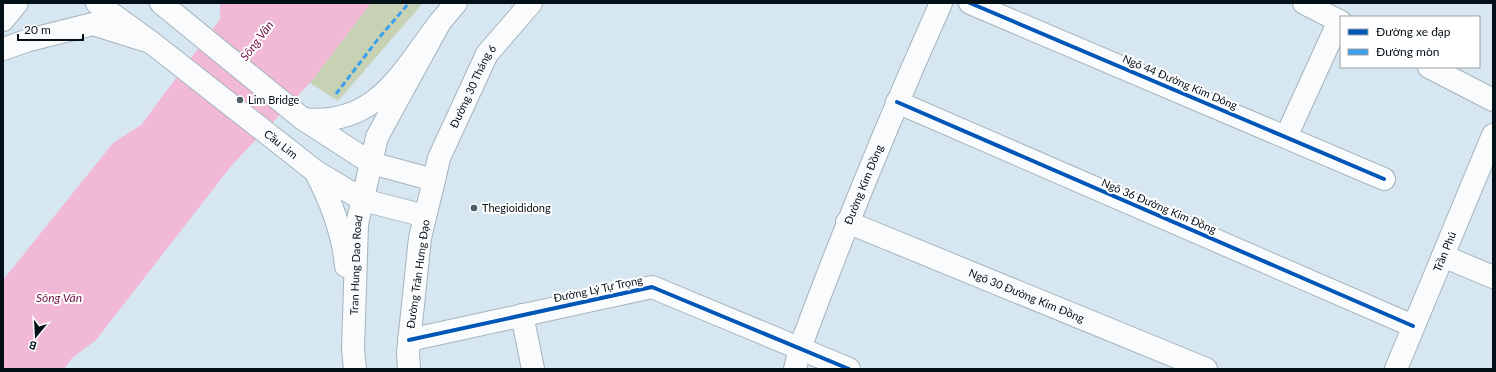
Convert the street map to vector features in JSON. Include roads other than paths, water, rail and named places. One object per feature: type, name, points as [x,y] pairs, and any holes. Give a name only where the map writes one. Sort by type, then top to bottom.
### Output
[{"type":"main road","points":[[3,20],[17,3]]},
{"type":"main road","name":"Cầu Lim","points":[[97,3],[152,43],[283,144],[315,171],[362,200],[425,216]]},
{"type":"main road","points":[[303,120],[319,121],[362,111],[387,91],[456,3]]},
{"type":"main road","name":"Đường 30 Tháng 6","points":[[434,180],[439,158],[487,54],[531,3]]},
{"type":"main road","name":"Đường Kim Đồng","points":[[797,359],[847,222],[897,102],[941,3]]},
{"type":"main road","name":"Ngõ 44 Đường Kim Dông","points":[[970,3],[1384,178]]},
{"type":"main road","points":[[1286,137],[1340,21],[1304,3]]},
{"type":"main road","points":[[168,7],[303,120],[371,163],[434,180]]},
{"type":"main road","points":[[371,163],[377,137],[440,22]]},
{"type":"main road","points":[[3,49],[29,40],[93,24],[152,43]]},
{"type":"main road","points":[[1431,68],[1493,100]]},
{"type":"main road","name":"Ngõ 36 Đường Kim Đồng","points":[[897,102],[1413,326]]},
{"type":"main road","name":"Trần Phú","points":[[1396,369],[1493,135]]},
{"type":"main road","name":"Tran Hung Dao Road","points":[[354,359],[357,224],[371,163]]},
{"type":"main road","points":[[315,171],[330,199],[345,249],[354,359]]},
{"type":"main road","name":"Đường Trân Hưng Đạo","points":[[409,369],[409,340],[420,238],[434,180]]},
{"type":"main road","name":"Ngõ 30 Đường Kim Đồng","points":[[847,222],[1206,369]]},
{"type":"main road","points":[[1443,256],[1493,277]]},
{"type":"main road","name":"Đường Lý Tự Trọng","points":[[409,340],[652,287],[797,359],[849,369]]},
{"type":"main road","points":[[522,315],[533,369]]},
{"type":"water","name":"Sông Vân","points":[[220,3],[371,3],[310,83],[232,165],[96,340],[72,358],[64,369],[3,369],[3,280],[113,143],[141,125],[220,19]]},
{"type":"place","name":"Lim Bridge","points":[[240,100]]},
{"type":"place","name":"Thegioididong","points":[[474,208]]}]
